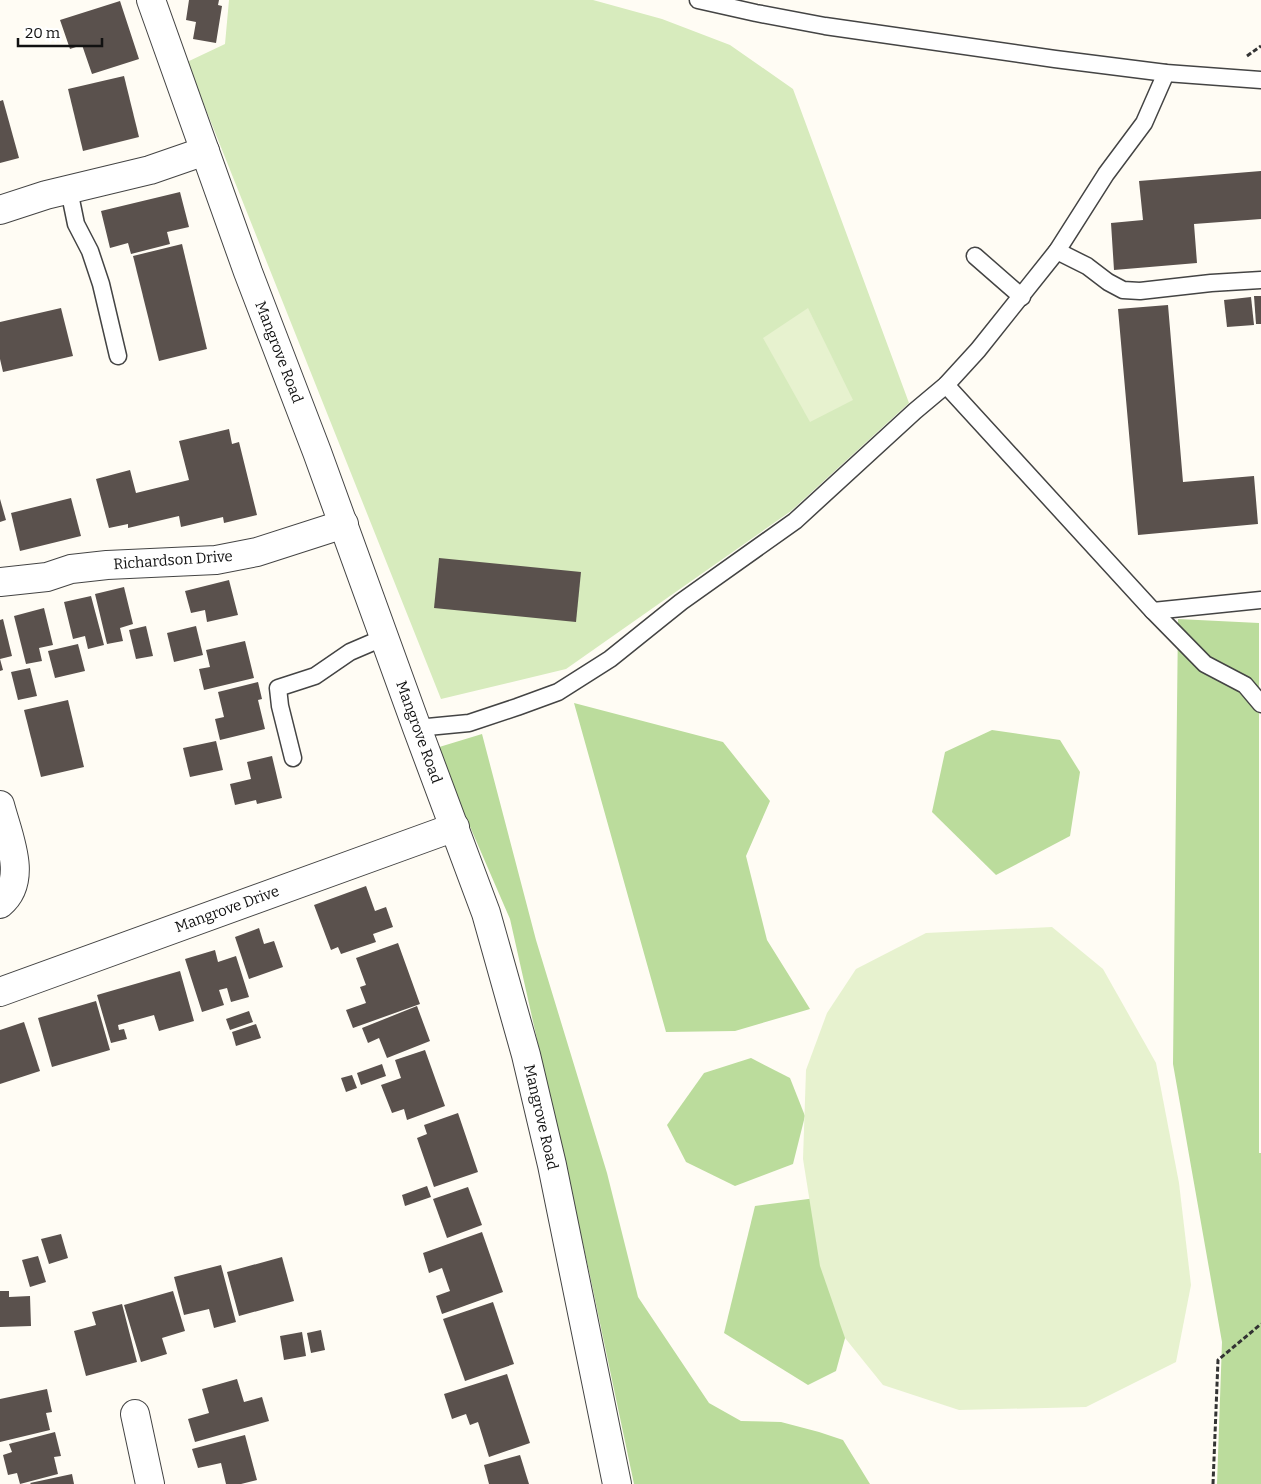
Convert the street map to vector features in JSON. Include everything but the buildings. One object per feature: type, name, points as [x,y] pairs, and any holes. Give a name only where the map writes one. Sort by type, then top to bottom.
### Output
[{"type":"street","name":"Mangrove Road","points":[[151,0],[260,304],[344,524],[486,913],[526,1055],[564,1221],[617,1484]]},
{"type":"street","points":[[0,210],[69,190],[150,170],[205,151]]},
{"type":"street","name":"Richardson Drive","points":[[0,582],[47,577],[71,569],[107,565],[216,560],[257,552],[344,524]]},
{"type":"street","points":[[0,805],[15,860],[14,881],[8,897],[0,904]]},
{"type":"street","name":"Mangrove Drive","points":[[0,992],[455,827]]},
{"type":"street","points":[[135,1414],[150,1484]]},
{"type":"lane","points":[[698,0],[756,14],[825,26],[1166,73],[1261,80]]},
{"type":"lane","points":[[417,728],[468,723],[558,692],[610,659],[681,602],[795,521],[946,385],[1022,297],[1057,252],[1106,174],[1144,123],[1166,73]]},
{"type":"lane","points":[[69,190],[76,224],[90,252],[101,284],[118,356]]},
{"type":"lane","points":[[1057,252],[1087,266],[1108,282],[1123,290],[1148,290],[1261,280]]},
{"type":"lane","points":[[975,256],[1022,297]]},
{"type":"lane","points":[[946,385],[1153,611],[1205,664],[1245,685],[1261,704]]},
{"type":"lane","points":[[1153,611],[1261,600]]},
{"type":"lane","points":[[294,758],[280,706],[278,688],[316,676],[350,652],[385,637]]},
{"type":"path","points":[[1213,1484],[1218,1360],[1261,1324]]},
{"type":"green space","points":[[229,0],[593,0],[662,19],[730,45],[793,89],[909,403],[791,511],[566,669],[441,699],[187,62],[225,44]]},
{"type":"green space","points":[[808,308],[853,400],[810,422],[763,338]]},
{"type":"green space","points":[[1178,619],[1259,623],[1261,1484],[1217,1484],[1222,1342],[1173,1064]]},
{"type":"green space","points":[[574,703],[723,742],[770,801],[746,856],[767,940],[810,1009],[735,1031],[666,1032]]},
{"type":"green space","points":[[992,730],[1060,740],[1080,772],[1070,836],[996,875],[932,812],[945,752]]},
{"type":"green space","points":[[482,734],[536,940],[607,1173],[638,1297],[709,1403],[741,1421],[781,1422],[843,1440],[870,1484],[634,1484],[589,1271],[510,919],[436,748]]},
{"type":"green space","points":[[1052,927],[1103,969],[1156,1063],[1179,1183],[1191,1285],[1176,1362],[1086,1407],[959,1410],[883,1385],[845,1338],[820,1266],[803,1159],[806,1070],[827,1013],[856,969],[926,933]]},
{"type":"green space","points":[[751,1058],[790,1078],[805,1116],[793,1164],[735,1186],[686,1162],[667,1125],[704,1073]]},
{"type":"green space","points":[[816,1198],[850,1320],[836,1371],[808,1385],[724,1333],[755,1206]]}]
